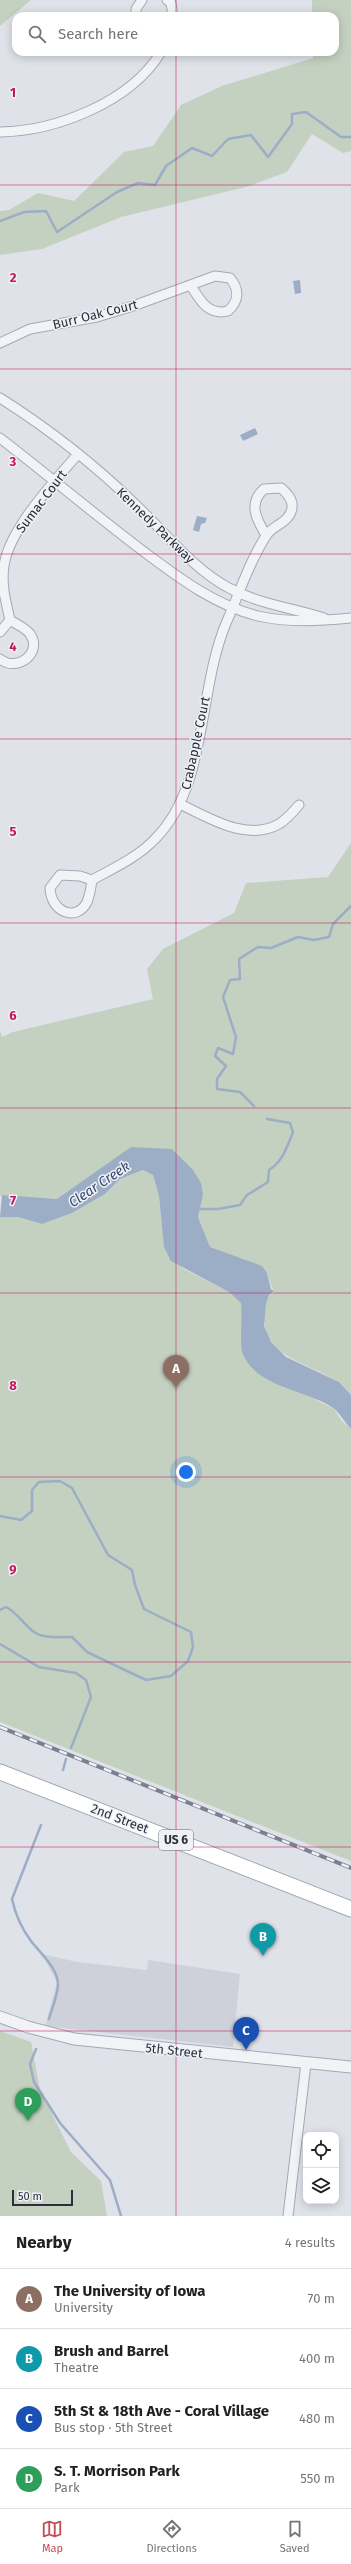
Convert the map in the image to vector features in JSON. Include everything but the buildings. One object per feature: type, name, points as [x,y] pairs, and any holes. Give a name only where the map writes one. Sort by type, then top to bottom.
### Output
[{"type":"main road","name":"2nd Street","points":[[0,1772],[351,1909]]},
{"type":"street","points":[[136,12],[136,9],[142,0]]},
{"type":"street","points":[[167,0],[171,3],[172,12]]},
{"type":"street","points":[[0,132],[47,126],[93,109],[127,87],[156,56]]},
{"type":"street","name":"Burr Oak Court","points":[[0,343],[30,329],[97,317],[210,278],[223,276],[235,284],[237,299],[234,306],[228,311],[213,312],[206,308],[190,286]]},
{"type":"street","name":"Kennedy Parkway","points":[[0,398],[54,435],[78,454],[135,504],[196,564],[228,587],[286,609],[329,620]]},
{"type":"street","name":"Kennedy Parkway","points":[[0,438],[107,524],[177,576],[206,595],[233,607],[257,615],[286,621],[351,618]]},
{"type":"street","name":"Sumac Court","points":[[10,620],[2,580],[7,551],[18,530],[55,481],[78,454]]},
{"type":"street","points":[[281,488],[291,500],[292,509],[284,522],[266,535],[254,511],[255,501],[264,489],[281,488]]},
{"type":"street","name":"Crabapple Court","points":[[92,880],[145,849],[164,829],[180,804],[192,772],[209,674],[239,592],[266,535]]},
{"type":"street","points":[[0,632],[10,620],[31,635],[32,651],[21,663],[12,664],[0,659]]},
{"type":"street","points":[[180,804],[226,825],[256,830],[266,829],[280,823],[299,805]]},
{"type":"street","points":[[60,876],[80,876],[92,880],[87,903],[80,910],[69,912],[60,910],[53,905],[50,888],[60,876]]},
{"type":"street","name":"5th Street","points":[[0,2017],[35,2029],[74,2039],[306,2064],[351,2067]]},
{"type":"street","points":[[288,2216],[306,2064]]},
{"type":"shaded area","points":[[42,1954],[77,1962],[147,1970],[148,1960],[240,1974],[233,2047],[45,2026],[57,1982]]},
{"type":"green space","points":[[0,0],[31,0],[17,12],[12,12],[12,16],[0,26]]},
{"type":"green space","points":[[312,0],[351,0],[351,151],[343,153],[312,134],[287,172],[246,187],[121,217],[42,249],[0,255],[0,211],[9,210],[38,193],[74,201],[124,152],[153,146],[181,105],[222,86],[313,58],[313,56],[339,56],[339,12],[312,12]]},
{"type":"green space","points":[[351,843],[351,1395],[338,1382],[295,1360],[282,1352],[272,1343],[266,1331],[264,1315],[269,1295],[274,1293],[267,1273],[210,1247],[198,1217],[203,1195],[172,1149],[74,1189],[57,1199],[0,1196],[0,1030],[2,1037],[13,1032],[153,999],[147,969],[163,949],[234,913],[246,883],[328,877]]},
{"type":"green space","points":[[143,1170],[153,1175],[159,1196],[162,1226],[182,1268],[229,1292],[241,1303],[241,1351],[318,1401],[334,1409],[342,1421],[351,1429],[351,1861],[0,1722],[0,1217],[18,1217],[42,1224],[72,1213],[105,1194],[120,1179]]},
{"type":"green space","points":[[0,2031],[31,2042],[40,2090],[71,2152],[101,2181],[107,2216],[0,2216]]},
{"type":"water","points":[[300,280],[301,293],[295,294],[293,281]]},
{"type":"water","points":[[255,428],[258,434],[243,441],[240,435]]},
{"type":"water","points":[[197,516],[207,518],[205,523],[201,524],[199,532],[193,530]]},
{"type":"water","name":"Clear Creek","points":[[131,1147],[172,1149],[193,1170],[201,1183],[203,1195],[198,1217],[210,1247],[262,1266],[267,1273],[271,1289],[274,1291],[269,1295],[266,1304],[264,1326],[271,1342],[286,1357],[339,1382],[351,1395],[351,1429],[333,1408],[309,1396],[269,1381],[249,1364],[241,1349],[241,1303],[229,1292],[171,1261],[164,1247],[159,1196],[153,1175],[143,1170],[120,1179],[105,1194],[72,1213],[42,1224],[18,1217],[0,1217],[2,1195],[57,1199]]},
{"type":"waterway","points":[[0,221],[24,212],[46,211],[57,232],[117,192],[138,183],[155,185],[166,166],[192,148],[212,156],[228,139],[251,135],[268,157],[292,124],[292,114],[306,112],[341,137],[351,137]]},
{"type":"waterway","points":[[254,1106],[240,1092],[217,1089],[217,1079],[226,1066],[215,1056],[218,1048],[233,1054],[236,1037],[223,997],[230,980],[240,979],[239,959],[258,947],[271,948],[298,937],[314,940],[329,937],[333,924],[351,906]]},
{"type":"waterway","points":[[197,1209],[218,1209],[240,1205],[247,1195],[268,1182],[269,1170],[281,1158],[293,1132],[290,1123],[267,1119]]},
{"type":"waterway","points":[[0,1516],[21,1520],[32,1511],[32,1490],[39,1482],[60,1481],[72,1488],[108,1555],[132,1570],[135,1585],[144,1609],[191,1632],[193,1647],[188,1661],[171,1676],[146,1680],[87,1652],[72,1637],[43,1636],[30,1629],[10,1609],[6,1607],[0,1610]]},
{"type":"waterway","points":[[0,1644],[39,1667],[76,1673],[86,1680],[91,1697],[71,1748]]},
{"type":"waterway","points":[[63,1770],[66,1759]]},
{"type":"waterway","points":[[41,1825],[12,1899],[22,1926],[31,1941],[44,1956],[55,1973],[58,1986],[57,1994],[49,2019]]},
{"type":"waterway","points":[[36,2049],[30,2064],[34,2082],[60,2123],[110,2180],[121,2216]]},
{"type":"railway","points":[[0,1727],[351,1868]]},
{"type":"place","name":"The University of Iowa","points":[[176,1388]]},
{"type":"place","name":"Brush and Barrel","points":[[263,1956]]},
{"type":"place","name":"5th St & 18th Ave - Coral Village","points":[[246,2050]]},
{"type":"place","name":"S. T. Morrison Park","points":[[28,2121]]}]
